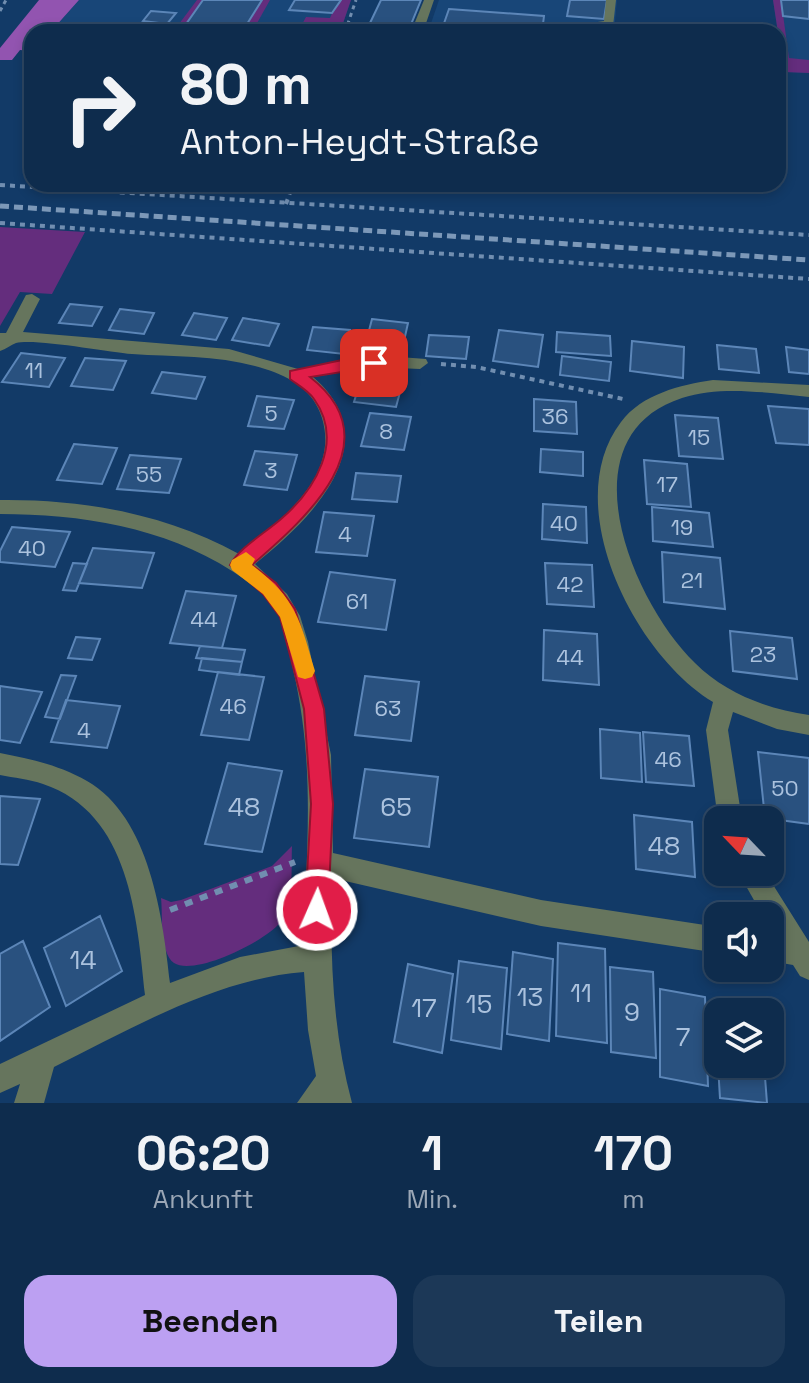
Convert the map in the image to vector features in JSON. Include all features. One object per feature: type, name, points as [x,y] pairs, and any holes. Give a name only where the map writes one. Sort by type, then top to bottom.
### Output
[{"type":"street","points":[[420,24],[429,0]]},
{"type":"street","points":[[609,24],[611,0]]},
{"type":"street","points":[[4,340],[32,299]]},
{"type":"street","points":[[4,340],[207,353],[267,365],[296,375],[319,393],[333,418],[337,434],[333,458],[320,487],[291,521],[239,565]]},
{"type":"street","points":[[296,375],[342,365],[405,360],[420,363]]},
{"type":"street","points":[[809,391],[704,388],[661,399],[641,411],[627,425],[610,465],[607,497],[611,532],[621,568],[638,608],[661,642],[688,672],[725,697],[760,713],[809,725]]},
{"type":"street","points":[[0,507],[81,511],[125,519],[196,542],[239,565],[280,599],[294,629],[314,709],[322,804],[315,958],[326,1096]]},
{"type":"street","points":[[725,697],[717,730],[728,806]]},
{"type":"street","points":[[0,764],[22,766],[56,776],[84,791],[101,806],[128,843],[149,915],[159,1002]]},
{"type":"street","points":[[318,862],[541,913],[704,938]]},
{"type":"street","points":[[760,886],[805,960]]},
{"type":"street","points":[[784,953],[805,960]]},
{"type":"street","points":[[0,1079],[159,1002],[263,962],[315,958]]},
{"type":"street","points":[[29,1103],[42,1058]]},
{"type":"path","points":[[0,11],[6,0]]},
{"type":"path","points":[[348,24],[356,0]]},
{"type":"path","points":[[0,185],[24,187]]},
{"type":"path","points":[[105,192],[809,235]]},
{"type":"path","points":[[286,204],[290,192]]},
{"type":"path","points":[[0,223],[809,279]]},
{"type":"path","points":[[420,363],[476,367],[594,391],[629,401],[641,411]]},
{"type":"path","points":[[149,915],[182,906],[295,862],[318,862]]},
{"type":"shaded area","points":[[39,0],[79,0],[58,24],[24,24],[24,50],[20,50],[12,60],[0,60],[0,48]]},
{"type":"shaded area","points":[[79,0],[351,0],[343,24],[58,24]]},
{"type":"shaded area","points":[[197,0],[270,0],[256,24],[179,24]]},
{"type":"shaded area","points":[[338,0],[351,0],[343,24],[302,24],[306,17],[330,18]]},
{"type":"shaded area","points":[[439,0],[617,0],[615,24],[431,24]]},
{"type":"shaded area","points":[[773,0],[809,0],[809,73],[786,72],[786,24],[777,24]]},
{"type":"shaded area","points":[[773,0],[781,0],[784,24],[777,24]]},
{"type":"shaded area","points":[[786,36],[789,58],[809,60],[809,73],[786,72]]},
{"type":"shaded area","points":[[0,227],[85,232],[52,294],[20,292],[0,326]]},
{"type":"shaded area","points":[[292,846],[289,903],[276,927],[249,945],[215,961],[184,966],[169,958],[164,942],[161,898],[171,902],[181,900],[272,866]]},
{"type":"building","points":[[203,0],[262,0],[247,24],[186,24]]},
{"type":"building","points":[[295,0],[341,0],[332,13],[289,10]]},
{"type":"building","points":[[381,0],[421,0],[411,24],[370,23]]},
{"type":"building","points":[[570,0],[607,0],[604,19],[567,16]]},
{"type":"building","points":[[781,0],[809,0],[809,19],[783,16]]},
{"type":"building","points":[[449,9],[544,16],[543,24],[444,24]]},
{"type":"building","points":[[151,11],[176,13],[167,24],[143,21]]},
{"type":"building","points":[[70,304],[102,307],[92,326],[59,323]]},
{"type":"building","points":[[120,309],[154,313],[144,334],[109,330]]},
{"type":"building","points":[[194,313],[227,318],[216,340],[182,335]]},
{"type":"building","points":[[243,318],[279,324],[269,346],[232,340]]},
{"type":"building","points":[[372,319],[408,323],[402,350],[365,346]]},
{"type":"building","points":[[313,327],[350,330],[344,354],[307,350]]},
{"type":"building","points":[[499,330],[543,335],[538,367],[493,361]]},
{"type":"building","points":[[557,332],[610,336],[611,356],[556,352]]},
{"type":"building","points":[[429,335],[469,337],[466,359],[426,356]]},
{"type":"building","points":[[632,341],[684,347],[683,378],[630,371]]},
{"type":"building","points":[[717,345],[756,349],[759,373],[719,369]]},
{"type":"building","points":[[786,347],[809,350],[809,374],[789,372]]},
{"type":"building","points":[[21,353],[65,358],[49,387],[2,382]]},
{"type":"building","points":[[562,356],[611,362],[609,381],[560,375]]},
{"type":"building","points":[[85,358],[126,361],[113,390],[71,386]]},
{"type":"building","points":[[162,372],[205,377],[196,399],[152,393]]},
{"type":"building","points":[[362,376],[403,381],[396,407],[354,402]]},
{"type":"building","points":[[257,396],[294,400],[284,429],[248,426]]},
{"type":"building","points":[[534,399],[576,402],[577,434],[534,431]]},
{"type":"building","points":[[768,406],[809,409],[809,445],[776,443]]},
{"type":"building","points":[[370,413],[411,417],[404,450],[361,446]]},
{"type":"building","points":[[675,415],[718,418],[723,459],[679,456]]},
{"type":"building","points":[[74,444],[117,448],[102,484],[57,480]]},
{"type":"building","points":[[541,449],[583,452],[583,476],[540,472]]},
{"type":"building","points":[[255,451],[297,455],[287,490],[244,485]]},
{"type":"building","points":[[130,455],[181,459],[169,493],[117,489]]},
{"type":"building","points":[[644,460],[687,464],[691,507],[647,504]]},
{"type":"building","points":[[356,473],[401,476],[397,502],[352,499]]},
{"type":"building","points":[[543,504],[586,507],[587,543],[542,539]]},
{"type":"building","points":[[652,507],[709,513],[713,547],[653,541]]},
{"type":"building","points":[[324,512],[374,516],[367,556],[316,552]]},
{"type":"building","points":[[12,527],[70,532],[55,567],[0,562],[0,551]]},
{"type":"building","points":[[93,548],[154,553],[142,588],[79,583]]},
{"type":"building","points":[[662,552],[720,558],[725,609],[664,602]]},
{"type":"building","points":[[73,563],[87,564],[76,591],[63,590]]},
{"type":"building","points":[[545,563],[592,565],[594,607],[547,604]]},
{"type":"building","points":[[330,572],[395,580],[386,630],[318,622]]},
{"type":"building","points":[[186,591],[236,596],[222,648],[170,643]]},
{"type":"building","points":[[544,630],[597,634],[599,685],[543,680]]},
{"type":"building","points":[[730,631],[792,638],[797,679],[733,671]]},
{"type":"building","points":[[76,637],[100,639],[92,660],[68,658]]},
{"type":"building","points":[[200,646],[245,650],[242,662],[196,658]]},
{"type":"building","points":[[202,658],[242,662],[239,675],[199,670]]},
{"type":"building","points":[[218,672],[264,677],[249,740],[201,735]]},
{"type":"building","points":[[61,675],[76,676],[60,719],[45,717]]},
{"type":"building","points":[[365,676],[419,682],[411,741],[355,735]]},
{"type":"building","points":[[0,686],[42,692],[20,743],[0,740]]},
{"type":"building","points":[[66,700],[120,706],[107,748],[51,742]]},
{"type":"building","points":[[600,729],[640,733],[642,782],[601,778]]},
{"type":"building","points":[[643,732],[689,736],[694,786],[646,782]]},
{"type":"building","points":[[758,752],[809,758],[809,824],[784,821],[784,806],[764,806]]},
{"type":"building","points":[[228,763],[282,771],[262,852],[205,844]]},
{"type":"building","points":[[365,769],[438,777],[429,847],[354,838]]},
{"type":"building","points":[[0,796],[40,799],[18,865],[0,864]]},
{"type":"building","points":[[634,815],[692,822],[695,877],[636,869]]},
{"type":"building","points":[[100,916],[122,971],[66,1006],[44,948]]},
{"type":"building","points":[[23,941],[50,1007],[0,1041],[0,954]]},
{"type":"building","points":[[558,943],[605,949],[607,1043],[556,1036]]},
{"type":"building","points":[[513,952],[553,959],[549,1041],[507,1034]]},
{"type":"building","points":[[459,961],[507,968],[501,1049],[451,1040]]},
{"type":"building","points":[[408,964],[453,974],[442,1053],[394,1042]]},
{"type":"building","points":[[610,967],[653,972],[656,1058],[611,1052]]},
{"type":"building","points":[[660,989],[705,997],[704,1078],[708,1078],[708,1086],[660,1077]]},
{"type":"building","points":[[719,1078],[765,1078],[767,1103],[720,1098]]},
{"type":"railway","points":[[0,206],[809,260]]},
{"type":"slow traffic","points":[[246,559],[239,565],[280,599],[288,614],[305,671]]},
{"type":"route","points":[[317,910],[322,804],[314,709],[288,614],[280,599],[239,565],[291,521],[320,487],[333,458],[337,434],[333,418],[319,393],[296,375],[342,365],[374,363]]}]
